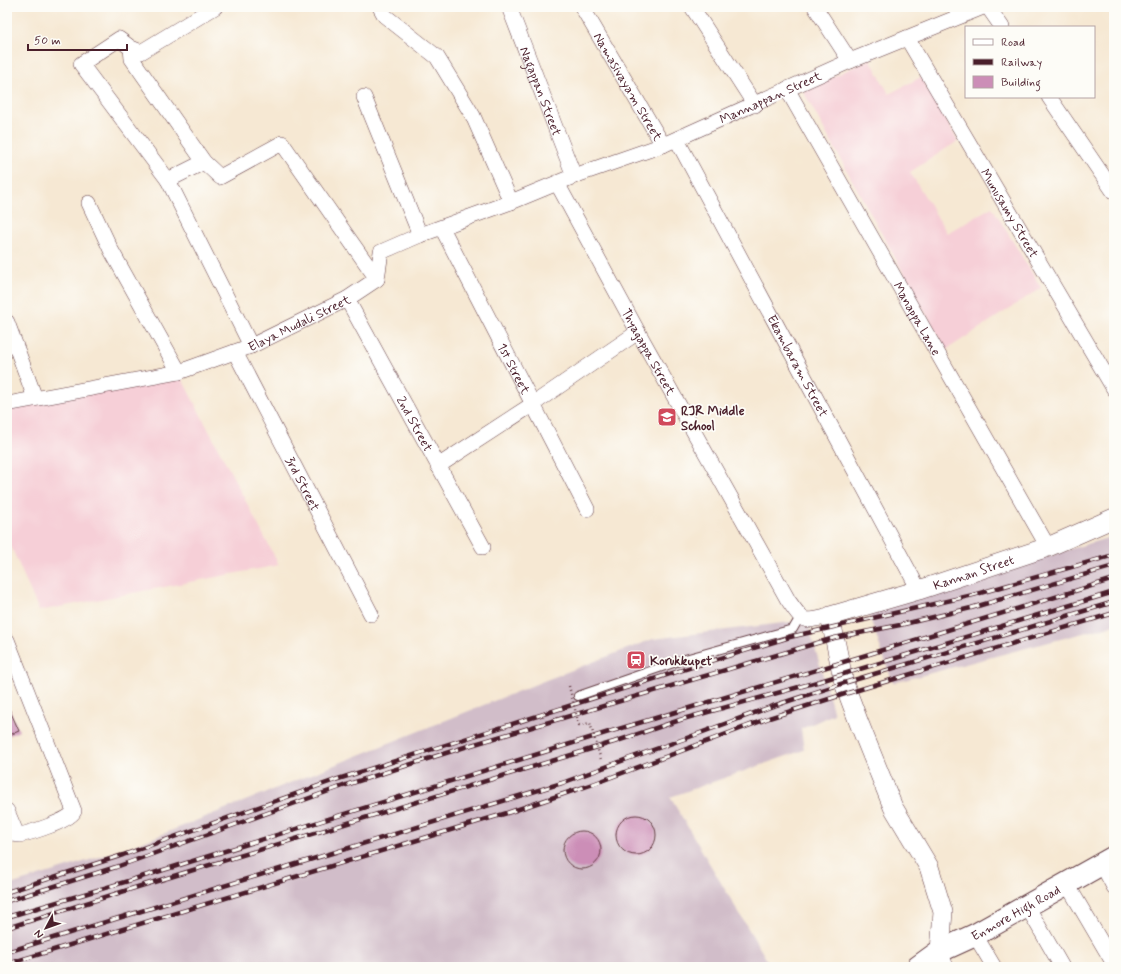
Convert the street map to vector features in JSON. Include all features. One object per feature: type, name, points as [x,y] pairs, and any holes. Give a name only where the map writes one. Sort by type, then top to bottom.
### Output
[{"type":"main road","name":"Enmore High Road","points":[[918,967],[943,959],[975,935],[1108,861]]},
{"type":"street","points":[[380,7],[385,16],[437,57],[473,116],[511,202]]},
{"type":"street","name":"Nagappan Street","points":[[509,7],[574,176]]},
{"type":"street","name":"Namasivayam Street","points":[[582,7],[670,143]]},
{"type":"street","points":[[692,7],[755,105]]},
{"type":"street","points":[[815,7],[850,61]]},
{"type":"street","name":"Mannappan Street","points":[[556,183],[670,143],[850,61],[907,38],[952,13],[983,7]]},
{"type":"street","points":[[988,7],[1001,26]]},
{"type":"street","points":[[212,8],[141,52],[131,48],[119,39],[81,64],[168,180],[251,346]]},
{"type":"street","name":"Munusamy Street","points":[[907,38],[1114,389]]},
{"type":"street","points":[[131,48],[132,59],[204,162],[220,177],[282,143],[377,279]]},
{"type":"street","name":"Manappa Lane","points":[[788,89],[1048,547]]},
{"type":"street","points":[[364,97],[420,235]]},
{"type":"street","points":[[1051,98],[1114,192]]},
{"type":"street","name":"Ekambaram Street","points":[[670,143],[919,590]]},
{"type":"street","points":[[168,180],[204,162]]},
{"type":"street","points":[[377,279],[381,252],[420,235],[511,202],[556,183]]},
{"type":"street","name":"Thyagappa Street","points":[[556,183],[788,600],[800,617]]},
{"type":"street","points":[[89,203],[111,250],[179,372]]},
{"type":"street","name":"1st Street","points":[[442,228],[586,509]]},
{"type":"street","name":"Elaya Mudali Street","points":[[7,404],[179,372],[251,346],[347,299],[377,279]]},
{"type":"street","name":"2nd Street","points":[[347,299],[483,547]]},
{"type":"street","points":[[7,322],[35,398]]},
{"type":"street","points":[[438,466],[533,404],[638,332]]},
{"type":"street","name":"3rd Street","points":[[236,352],[371,614]]},
{"type":"street","name":"Kannan Street","points":[[830,616],[919,590],[1048,547],[1114,518]]},
{"type":"street","points":[[800,617],[807,621],[830,616],[844,683],[859,723],[893,807],[928,867],[943,912],[943,959]]},
{"type":"street","points":[[7,640],[74,811],[72,816],[57,823],[19,835],[15,831],[7,811]]},
{"type":"street","points":[[1108,861],[1114,887]]},
{"type":"street","points":[[1067,884],[1114,964]]},
{"type":"street","points":[[1028,906],[1062,967]]},
{"type":"street","points":[[975,935],[994,967]]},
{"type":"lane","points":[[578,696],[685,659],[793,629],[800,617]]},
{"type":"path","points":[[568,686],[579,725],[590,723],[601,760]]},
{"type":"shaded area","points":[[870,59],[889,94],[921,77],[958,141],[910,172],[947,233],[992,207],[1041,288],[946,350],[803,91]]},
{"type":"shaded area","points":[[180,375],[279,565],[39,611],[7,537],[7,408]]},
{"type":"shaded area","points":[[1114,536],[1114,625],[893,683],[867,610]]},
{"type":"shaded area","points":[[807,620],[834,714],[801,729],[804,750],[670,797],[771,967],[7,967],[7,886],[128,848],[546,680],[653,639]]},
{"type":"building","points":[[7,704],[19,731],[7,736]]},
{"type":"building","points":[[636,815],[650,821],[656,835],[650,849],[636,855],[622,849],[616,835],[622,821]]},
{"type":"building","points":[[578,831],[586,831],[596,836],[600,843],[600,857],[596,864],[586,869],[578,869],[568,864],[566,861],[563,854],[563,846],[568,836],[571,834]]},
{"type":"railway","points":[[7,892],[123,855],[335,780],[790,637],[973,595],[1114,555]]},
{"type":"railway","points":[[7,901],[116,867],[346,785],[468,746],[834,638],[900,625],[971,608],[1114,566]]},
{"type":"railway","points":[[7,917],[612,731],[1114,579]]},
{"type":"railway","points":[[7,928],[614,742],[683,719],[817,682],[1114,592]]},
{"type":"railway","points":[[7,952],[562,783],[773,706],[844,683],[1114,602]]},
{"type":"railway","points":[[7,964],[507,813],[593,784],[769,718],[1114,613]]},
{"type":"place","name":"RJR Middle School","points":[[667,417]]},
{"type":"place","name":"Korukkupet","points":[[636,660]]}]
